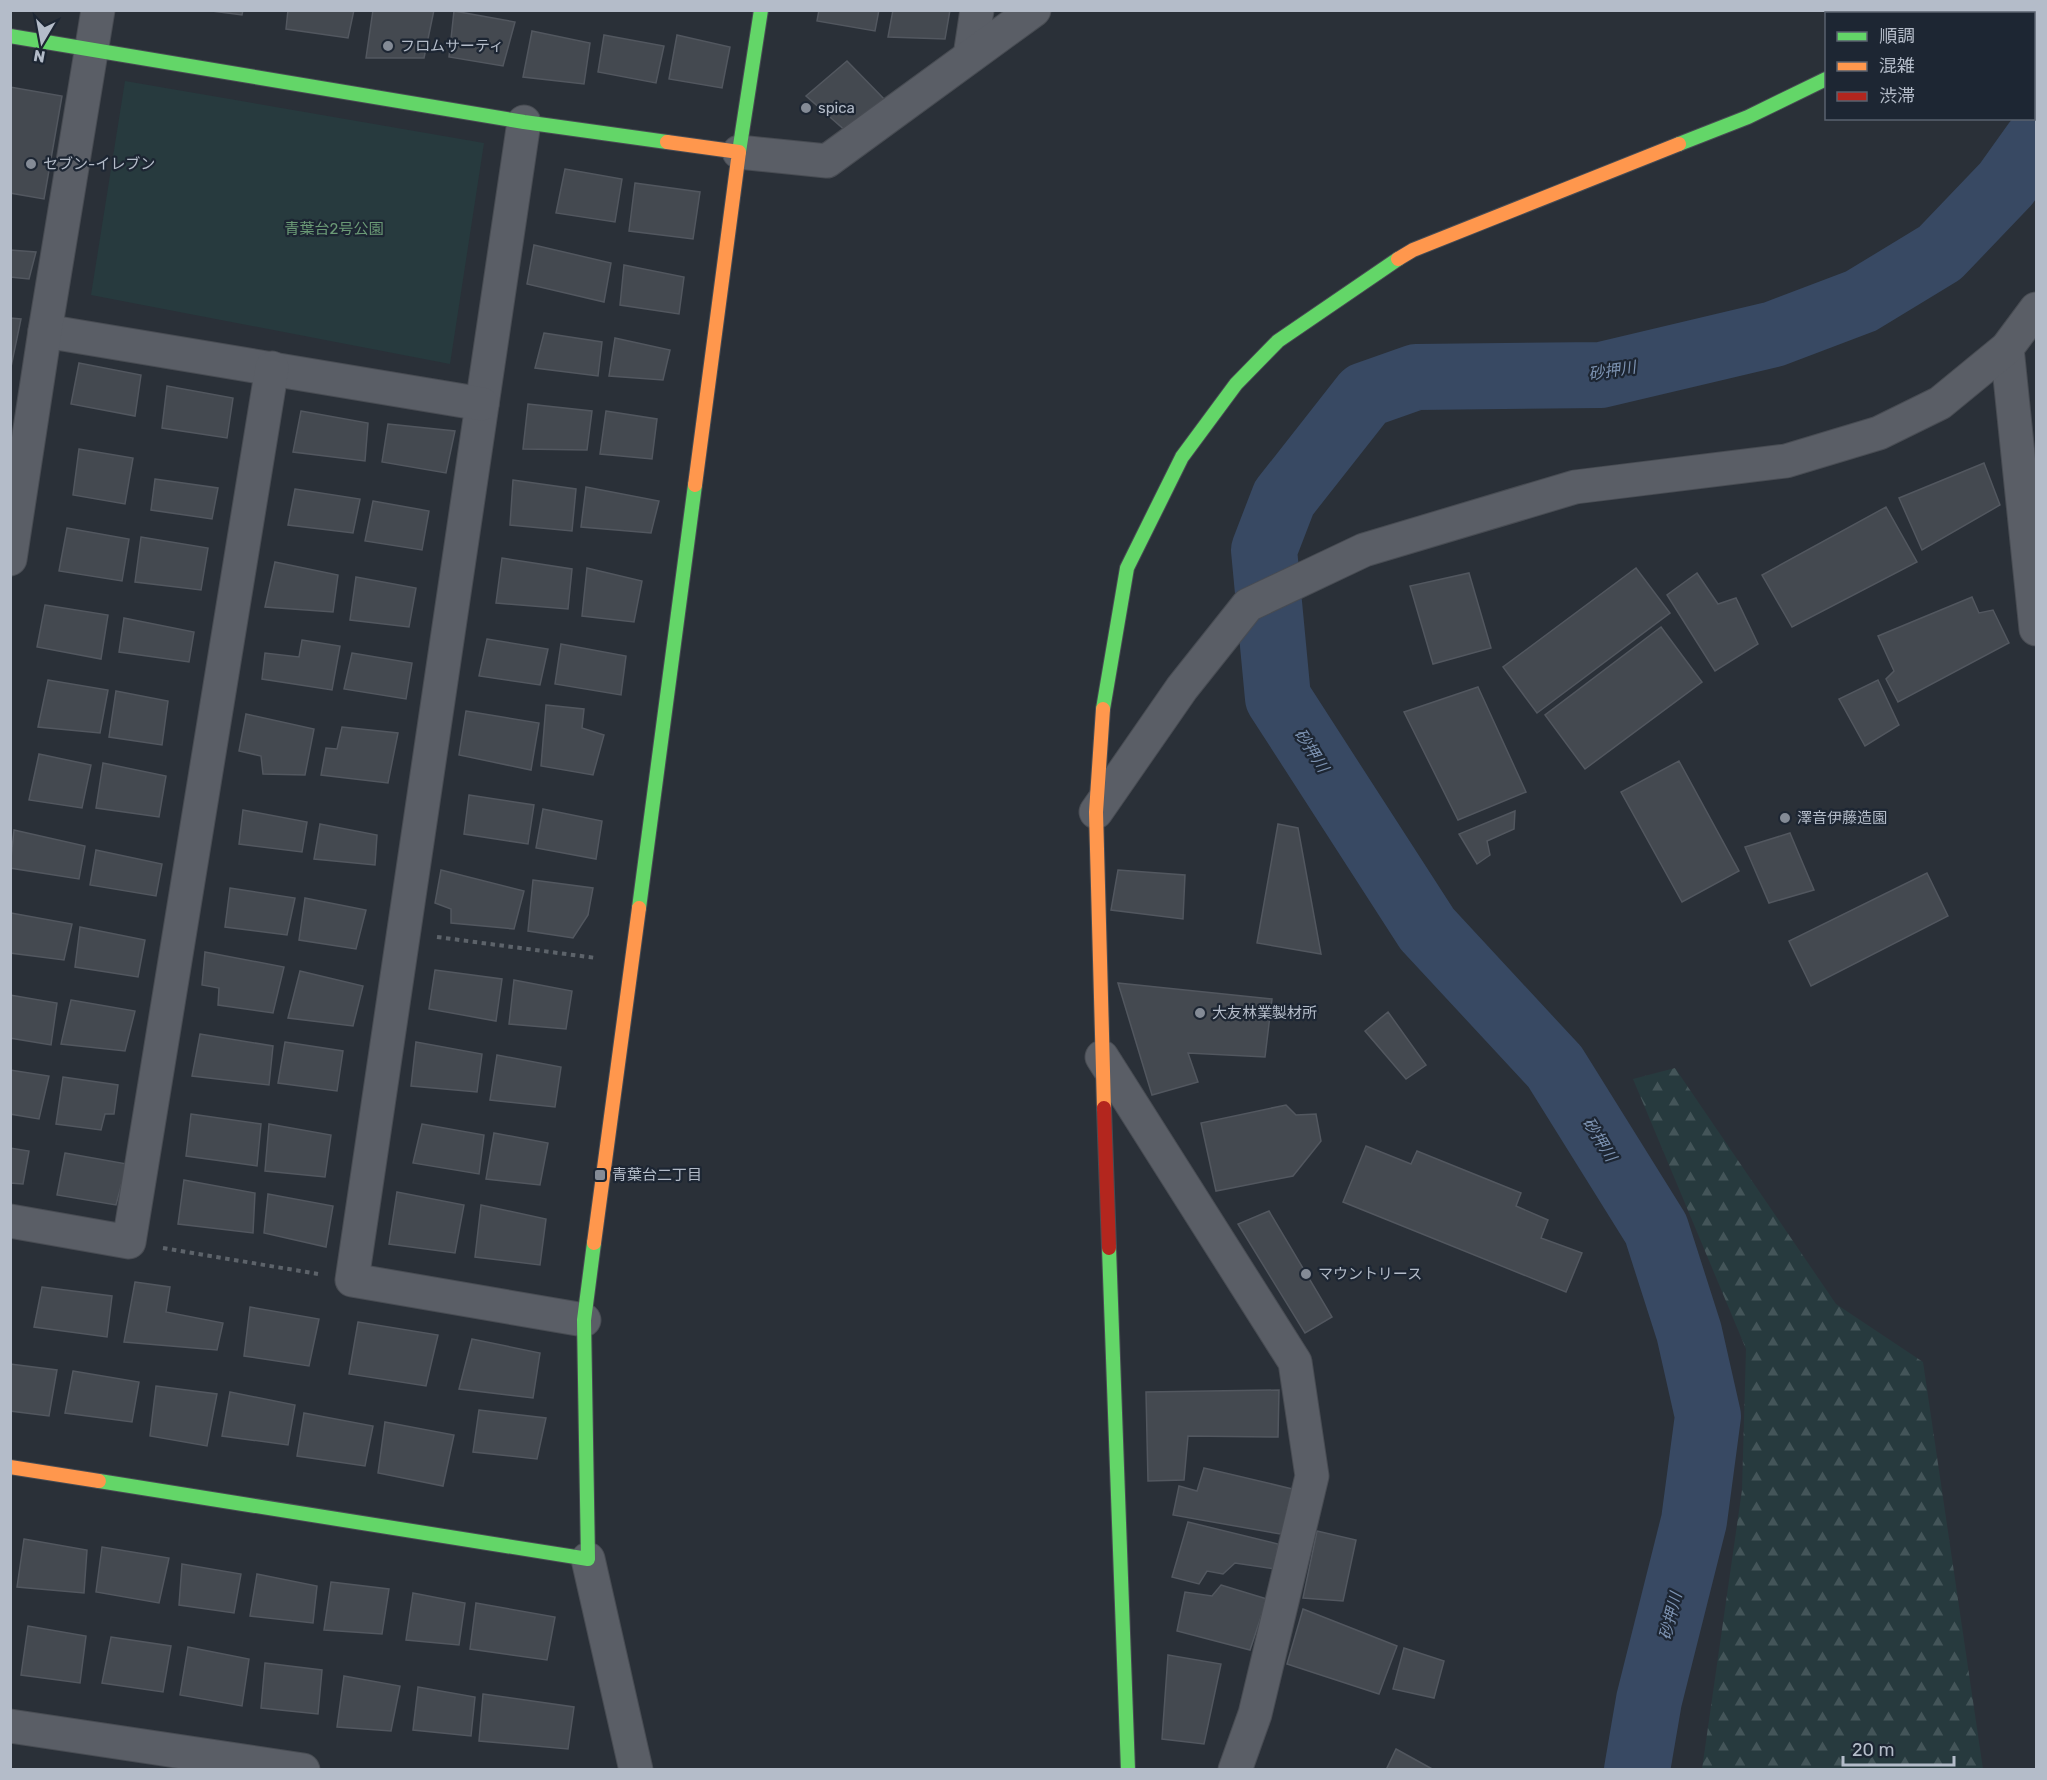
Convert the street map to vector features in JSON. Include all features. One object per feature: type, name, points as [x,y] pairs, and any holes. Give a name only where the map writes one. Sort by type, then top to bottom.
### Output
[{"type":"street","points":[[10,559],[98,10]]},
{"type":"street","points":[[636,1770],[588,1559],[584,1320],[739,152],[760,10]]},
{"type":"street","points":[[970,56],[977,10]]},
{"type":"street","points":[[10,36],[524,122],[739,152],[826,161],[1034,10]]},
{"type":"street","points":[[1128,1770],[1102,1057],[1096,812],[1104,696],[1127,568],[1182,457],[1236,384],[1278,341],[1325,307],[1413,250],[1748,117],[1825,80]]},
{"type":"street","points":[[524,122],[352,1280],[584,1320]]},
{"type":"street","points":[[1096,812],[1182,688],[1248,605],[1364,550],[1575,487],[1786,461],[1879,433],[1940,403],[2007,348],[2037,309]]},
{"type":"street","points":[[45,331],[482,404]]},
{"type":"street","points":[[2007,348],[2037,629]]},
{"type":"street","points":[[10,1221],[129,1242],[272,368]]},
{"type":"street","points":[[1102,1057],[1295,1362],[1312,1476],[1255,1714],[1235,1770]]},
{"type":"street","points":[[10,1467],[588,1559]]},
{"type":"street","points":[[10,1726],[196,1761],[303,1770]]},
{"type":"path","points":[[404,933],[596,958]]},
{"type":"path","points":[[129,1242],[352,1280]]},
{"type":"green space","name":"青葉台2号公園","points":[[125,81],[484,143],[450,364],[91,295]]},
{"type":"green space","points":[[1675,1068],[1836,1304],[1923,1362],[1983,1769],[1702,1769],[1742,1490],[1746,1349],[1633,1079]]},
{"type":"building","points":[[204,10],[243,10],[242,15]]},
{"type":"building","points":[[288,10],[354,10],[348,38],[286,29]]},
{"type":"building","points":[[373,10],[434,10],[424,58],[366,58]]},
{"type":"building","points":[[819,10],[879,10],[875,31],[817,21]]},
{"type":"building","points":[[893,10],[950,10],[945,39],[888,37]]},
{"type":"building","points":[[454,11],[515,22],[503,66],[449,57]]},
{"type":"building","points":[[532,31],[590,43],[584,84],[523,77]]},
{"type":"building","points":[[604,35],[664,46],[656,83],[598,72]]},
{"type":"building","points":[[677,35],[730,47],[722,88],[669,79]]},
{"type":"building","points":[[847,61],[886,101],[847,132],[806,96]]},
{"type":"building","points":[[10,87],[62,96],[44,199],[10,193]]},
{"type":"building","points":[[565,169],[622,179],[615,222],[556,213]]},
{"type":"building","points":[[635,183],[700,192],[693,239],[629,231]]},
{"type":"building","points":[[534,245],[611,263],[604,302],[527,284]]},
{"type":"building","points":[[10,250],[36,252],[29,279],[10,277]]},
{"type":"building","points":[[624,265],[684,277],[679,314],[620,305]]},
{"type":"building","points":[[10,318],[21,319],[11,367],[10,367]]},
{"type":"building","points":[[544,333],[602,342],[598,376],[535,368]]},
{"type":"building","points":[[615,338],[670,350],[663,380],[609,376]]},
{"type":"building","points":[[79,363],[141,375],[135,416],[71,404]]},
{"type":"building","points":[[167,386],[233,398],[227,438],[162,428]]},
{"type":"building","points":[[528,404],[592,411],[587,450],[523,449]]},
{"type":"building","points":[[301,411],[368,423],[365,461],[293,452]]},
{"type":"building","points":[[606,411],[657,419],[652,459],[600,454]]},
{"type":"building","points":[[388,424],[455,431],[446,473],[382,462]]},
{"type":"building","points":[[79,449],[133,458],[125,504],[73,495]]},
{"type":"building","points":[[1984,463],[2000,505],[1922,550],[1899,498]]},
{"type":"building","points":[[155,479],[218,488],[212,519],[151,510]]},
{"type":"building","points":[[513,480],[576,489],[572,531],[510,525]]},
{"type":"building","points":[[586,487],[659,501],[651,533],[581,527]]},
{"type":"building","points":[[295,489],[360,499],[353,533],[288,525]]},
{"type":"building","points":[[373,501],[429,511],[422,550],[365,541]]},
{"type":"building","points":[[1886,507],[1917,562],[1792,627],[1762,575]]},
{"type":"building","points":[[67,528],[129,539],[122,581],[59,571]]},
{"type":"building","points":[[141,537],[208,548],[201,590],[135,582]]},
{"type":"building","points":[[502,558],[572,569],[568,609],[496,603]]},
{"type":"building","points":[[275,562],[338,575],[333,612],[265,607]]},
{"type":"building","points":[[587,568],[642,581],[634,622],[582,616]]},
{"type":"building","points":[[1636,568],[1670,613],[1537,713],[1503,667]]},
{"type":"building","points":[[1469,573],[1491,648],[1433,664],[1410,586]]},
{"type":"building","points":[[1697,573],[1718,604],[1736,598],[1758,644],[1715,671],[1667,595]]},
{"type":"building","points":[[356,577],[416,588],[409,627],[350,620]]},
{"type":"building","points":[[1972,597],[1979,613],[1993,610],[2009,643],[1898,702],[1886,679],[1894,671],[1878,636]]},
{"type":"building","points":[[45,605],[108,615],[101,659],[37,647]]},
{"type":"building","points":[[124,618],[194,632],[189,662],[119,652]]},
{"type":"building","points":[[1661,627],[1702,682],[1585,769],[1545,715]]},
{"type":"building","points":[[487,639],[548,649],[540,685],[479,676]]},
{"type":"building","points":[[302,640],[340,646],[332,690],[262,679],[265,653],[299,657]]},
{"type":"building","points":[[561,644],[626,656],[621,695],[555,684]]},
{"type":"building","points":[[352,653],[412,663],[406,699],[344,689]]},
{"type":"building","points":[[48,680],[108,690],[100,733],[38,727]]},
{"type":"building","points":[[1878,680],[1899,725],[1865,746],[1839,699]]},
{"type":"building","points":[[1478,687],[1526,792],[1458,820],[1404,712]]},
{"type":"building","points":[[116,691],[168,701],[162,745],[109,737]]},
{"type":"building","points":[[546,705],[584,709],[582,728],[604,735],[593,775],[541,766]]},
{"type":"building","points":[[466,711],[539,723],[531,770],[459,755]]},
{"type":"building","points":[[246,714],[314,729],[305,775],[263,774],[261,756],[239,751]]},
{"type":"building","points":[[342,727],[398,733],[388,783],[321,775],[326,748],[337,749]]},
{"type":"building","points":[[39,754],[91,765],[82,808],[29,800]]},
{"type":"building","points":[[1679,761],[1739,871],[1682,902],[1621,792]]},
{"type":"building","points":[[103,763],[166,776],[159,817],[96,808]]},
{"type":"building","points":[[469,795],[534,805],[528,844],[464,834]]},
{"type":"building","points":[[543,809],[602,821],[596,859],[536,848]]},
{"type":"building","points":[[243,810],[307,822],[302,852],[239,844]]},
{"type":"building","points":[[1515,811],[1514,829],[1487,841],[1490,855],[1477,864],[1459,834]]},
{"type":"building","points":[[320,824],[377,835],[375,865],[314,859]]},
{"type":"building","points":[[1278,824],[1298,828],[1321,954],[1257,943]]},
{"type":"building","points":[[14,830],[85,846],[79,879],[10,868]]},
{"type":"building","points":[[1790,833],[1814,890],[1769,903],[1745,847]]},
{"type":"building","points":[[96,850],[162,864],[156,896],[90,885]]},
{"type":"building","points":[[441,870],[524,891],[514,929],[451,923],[451,909],[435,903]]},
{"type":"building","points":[[1118,870],[1185,875],[1183,919],[1111,910]]},
{"type":"building","points":[[1927,873],[1948,916],[1811,986],[1789,941]]},
{"type":"building","points":[[533,880],[593,888],[588,915],[573,938],[528,931]]},
{"type":"building","points":[[230,888],[295,898],[287,935],[225,927]]},
{"type":"building","points":[[305,898],[366,910],[356,949],[299,940]]},
{"type":"building","points":[[11,913],[72,924],[64,960],[10,953]]},
{"type":"building","points":[[80,927],[145,940],[138,977],[75,967]]},
{"type":"building","points":[[205,952],[284,967],[273,1013],[218,1005],[219,988],[202,985]]},
{"type":"building","points":[[435,970],[502,979],[496,1021],[429,1009]]},
{"type":"building","points":[[300,971],[363,986],[353,1026],[288,1018]]},
{"type":"building","points":[[514,980],[572,991],[566,1029],[509,1024]]},
{"type":"building","points":[[1118,983],[1272,999],[1265,1057],[1188,1053],[1198,1082],[1152,1095]]},
{"type":"building","points":[[10,995],[57,1003],[51,1045],[10,1038]]},
{"type":"building","points":[[71,1000],[135,1011],[125,1051],[61,1044]]},
{"type":"building","points":[[1388,1012],[1426,1065],[1406,1079],[1365,1031]]},
{"type":"building","points":[[200,1034],[273,1046],[269,1085],[192,1076]]},
{"type":"building","points":[[285,1042],[343,1051],[337,1091],[278,1083]]},
{"type":"building","points":[[416,1042],[482,1054],[477,1092],[411,1086]]},
{"type":"building","points":[[497,1055],[561,1067],[555,1107],[490,1100]]},
{"type":"building","points":[[10,1070],[49,1076],[39,1119],[10,1114]]},
{"type":"building","points":[[63,1077],[118,1085],[114,1114],[105,1114],[101,1130],[56,1124]]},
{"type":"building","points":[[1286,1105],[1296,1115],[1316,1114],[1321,1141],[1293,1176],[1216,1191],[1201,1123]]},
{"type":"building","points":[[191,1114],[261,1124],[257,1166],[186,1156]]},
{"type":"building","points":[[269,1124],[331,1135],[325,1177],[265,1171]]},
{"type":"building","points":[[422,1124],[484,1135],[479,1174],[413,1163]]},
{"type":"building","points":[[494,1133],[548,1143],[540,1185],[486,1179]]},
{"type":"building","points":[[1366,1146],[1411,1164],[1417,1151],[1521,1193],[1516,1206],[1548,1220],[1541,1238],[1582,1253],[1566,1292],[1343,1202]]},
{"type":"building","points":[[10,1148],[29,1151],[23,1184],[10,1183]]},
{"type":"building","points":[[65,1153],[127,1164],[116,1205],[57,1195]]},
{"type":"building","points":[[184,1180],[255,1193],[253,1233],[178,1224]]},
{"type":"building","points":[[397,1192],[464,1205],[455,1253],[389,1244]]},
{"type":"building","points":[[268,1194],[333,1206],[326,1247],[264,1233]]},
{"type":"building","points":[[481,1205],[546,1219],[540,1265],[475,1257]]},
{"type":"building","points":[[1269,1211],[1332,1317],[1305,1333],[1238,1224]]},
{"type":"building","points":[[135,1282],[170,1287],[166,1312],[223,1323],[217,1350],[124,1342]]},
{"type":"building","points":[[42,1287],[112,1296],[107,1337],[34,1327]]},
{"type":"building","points":[[250,1307],[319,1319],[309,1366],[244,1356]]},
{"type":"building","points":[[358,1322],[438,1335],[426,1386],[349,1374]]},
{"type":"building","points":[[472,1339],[540,1353],[533,1398],[459,1389]]},
{"type":"building","points":[[10,1364],[57,1370],[49,1416],[10,1411]]},
{"type":"building","points":[[73,1371],[139,1382],[132,1422],[65,1413]]},
{"type":"building","points":[[156,1386],[217,1394],[207,1446],[150,1436]]},
{"type":"building","points":[[1279,1390],[1278,1437],[1188,1436],[1184,1480],[1148,1481],[1146,1392]]},
{"type":"building","points":[[230,1392],[295,1405],[288,1445],[222,1436]]},
{"type":"building","points":[[479,1410],[546,1418],[537,1459],[473,1452]]},
{"type":"building","points":[[304,1413],[373,1426],[365,1466],[297,1456]]},
{"type":"building","points":[[385,1422],[454,1435],[443,1486],[378,1473]]},
{"type":"building","points":[[1204,1468],[1297,1490],[1286,1535],[1173,1515],[1179,1486],[1197,1491]]},
{"type":"building","points":[[1188,1522],[1278,1544],[1275,1569],[1235,1563],[1223,1574],[1207,1571],[1199,1584],[1172,1577]]},
{"type":"building","points":[[1317,1531],[1356,1540],[1343,1601],[1303,1598]]},
{"type":"building","points":[[24,1539],[87,1550],[84,1593],[17,1587]]},
{"type":"building","points":[[102,1547],[169,1558],[159,1603],[96,1592]]},
{"type":"building","points":[[182,1564],[241,1574],[234,1613],[179,1605]]},
{"type":"building","points":[[257,1574],[317,1586],[313,1623],[250,1616]]},
{"type":"building","points":[[331,1582],[389,1589],[382,1634],[324,1630]]},
{"type":"building","points":[[1221,1585],[1267,1599],[1250,1650],[1177,1631],[1185,1592],[1212,1596]]},
{"type":"building","points":[[413,1593],[465,1603],[459,1645],[406,1640]]},
{"type":"building","points":[[476,1603],[555,1617],[547,1660],[470,1649]]},
{"type":"building","points":[[1303,1609],[1397,1646],[1379,1694],[1287,1664]]},
{"type":"building","points":[[28,1626],[86,1636],[80,1683],[21,1675]]},
{"type":"building","points":[[111,1637],[171,1646],[163,1692],[102,1683]]},
{"type":"building","points":[[188,1647],[249,1659],[242,1706],[180,1695]]},
{"type":"building","points":[[1404,1648],[1444,1661],[1434,1698],[1393,1689]]},
{"type":"building","points":[[1168,1655],[1221,1664],[1204,1744],[1162,1739]]},
{"type":"building","points":[[265,1663],[322,1670],[318,1714],[261,1708]]},
{"type":"building","points":[[344,1676],[400,1686],[391,1731],[337,1727]]},
{"type":"building","points":[[418,1687],[475,1697],[471,1736],[413,1730]]},
{"type":"building","points":[[483,1694],[574,1707],[568,1749],[479,1741]]},
{"type":"building","points":[[1396,1749],[1434,1770],[1386,1770]]},
{"type":"waterway","name":"砂押川","points":[[1637,1770],[1649,1700],[1694,1521],[1708,1416],[1689,1332],[1656,1229],[1555,1067],[1427,929],[1278,698],[1264,550],[1284,498],[1365,395],[1416,377],[1601,375],[1774,334],[1861,301],[1940,253],[2006,184],[2036,142]]},
{"type":"traffic: fast","points":[[739,152],[761,10]]},
{"type":"traffic: fast","points":[[10,36],[524,122],[667,142]]},
{"type":"traffic: fast","points":[[1679,144],[1748,117],[1825,79]]},
{"type":"traffic: fast","points":[[1103,709],[1127,568],[1182,457],[1236,384],[1278,341],[1398,259]]},
{"type":"traffic: fast","points":[[639,908],[695,485]]},
{"type":"traffic: fast","points":[[99,1481],[588,1559],[584,1320],[594,1243]]},
{"type":"traffic: fast","points":[[1109,1248],[1128,1770]]},
{"type":"traffic: slow","points":[[667,142],[739,152],[695,485]]},
{"type":"traffic: slow","points":[[1398,259],[1413,250],[1679,144]]},
{"type":"traffic: slow","points":[[1103,709],[1096,812],[1104,1108]]},
{"type":"traffic: slow","points":[[594,1243],[639,908]]},
{"type":"traffic: slow","points":[[10,1467],[99,1481]]},
{"type":"traffic: jam","points":[[1104,1108],[1109,1248]]},
{"type":"place","name":"フロムサーティ","points":[[388,46]]},
{"type":"place","name":"spica","points":[[806,108]]},
{"type":"place","name":"セブン-イレブン","points":[[31,164]]},
{"type":"place","name":"澤音伊藤造園","points":[[1785,818]]},
{"type":"place","name":"大友林業製材所","points":[[1200,1013]]},
{"type":"place","name":"青葉台二丁目","points":[[600,1175]]},
{"type":"place","name":"マウントリース","points":[[1306,1274]]}]
